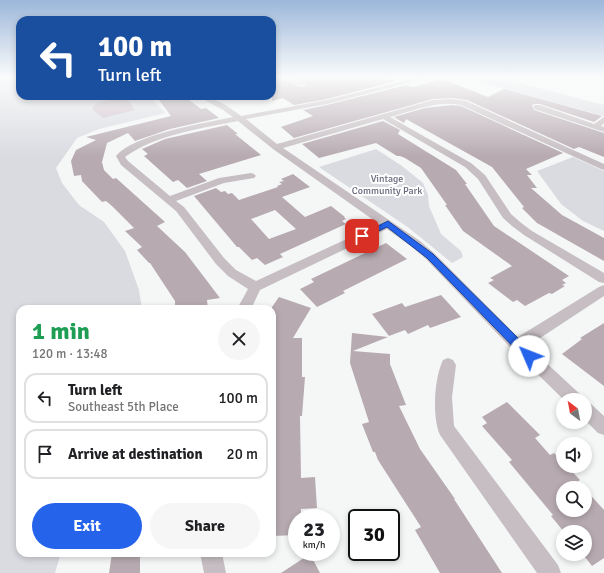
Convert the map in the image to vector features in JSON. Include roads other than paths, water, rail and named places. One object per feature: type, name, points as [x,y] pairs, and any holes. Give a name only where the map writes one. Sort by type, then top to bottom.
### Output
[{"type":"street","points":[[219,104],[276,147],[388,224],[430,256],[517,345],[568,393]]},
{"type":"street","points":[[255,287],[232,273],[220,261],[180,209],[124,163],[120,156],[123,152],[145,141],[239,118],[317,104]]},
{"type":"street","points":[[276,147],[430,104]]},
{"type":"street","points":[[462,104],[604,167]]},
{"type":"street","points":[[537,107],[604,130]]},
{"type":"street","points":[[384,117],[476,170],[507,216],[516,224],[528,233],[604,279]]},
{"type":"street","points":[[595,127],[604,119]]},
{"type":"street","points":[[170,200],[222,180],[251,176]]},
{"type":"street","points":[[246,305],[255,287],[388,224]]},
{"type":"street","points":[[517,345],[604,290]]},
{"type":"street","points":[[448,365],[442,399],[446,430],[550,573]]},
{"type":"street","points":[[592,416],[604,427]]},
{"type":"street","points":[[212,557],[215,573]]},
{"type":"park label","name":"Vintage Community Park","points":[[387,184]]}]
